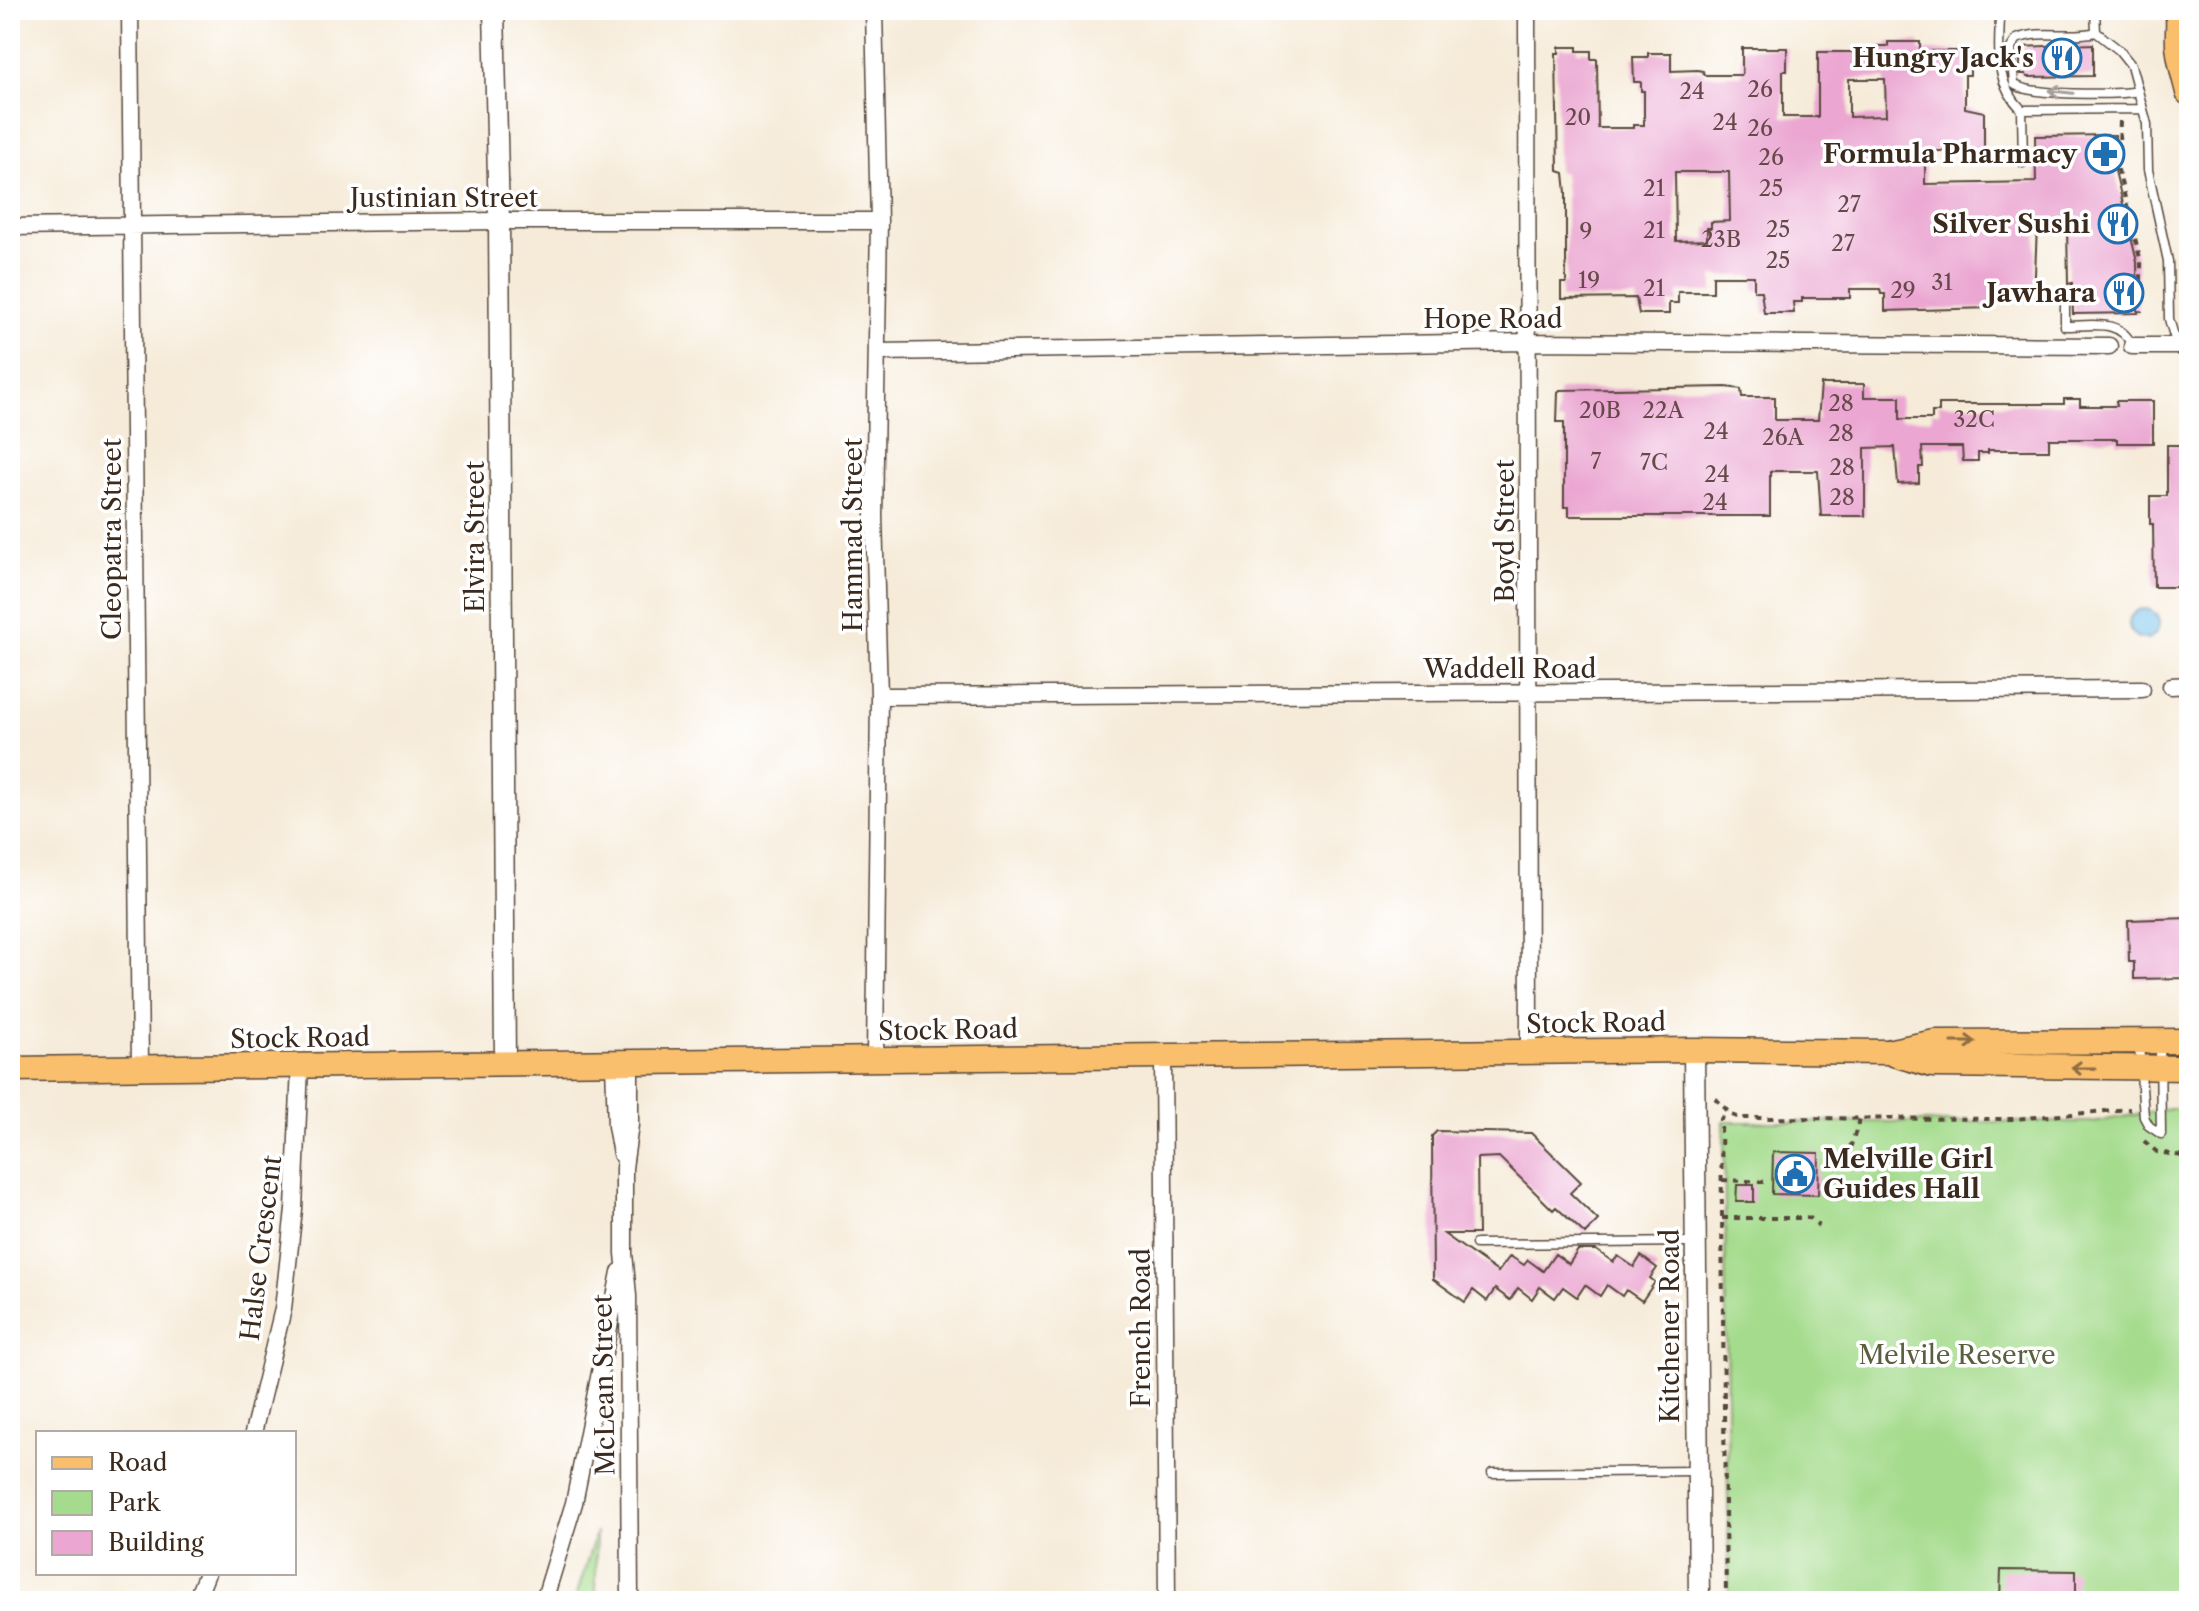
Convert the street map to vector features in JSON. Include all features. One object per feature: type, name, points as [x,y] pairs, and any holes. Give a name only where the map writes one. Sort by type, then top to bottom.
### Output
[{"type":"highway","points":[[2183,19],[2178,38],[2179,55],[2189,92]]},
{"type":"main road","name":"Stock Road","points":[[10,1069],[1694,1050],[1887,1052],[1935,1042],[2189,1041]]},
{"type":"main road","name":"Stock Road","points":[[1887,1052],[1932,1065],[2189,1068]]},
{"type":"street","name":"Cleopatra Street","points":[[130,10],[140,1067]]},
{"type":"street","name":"Elvira Street","points":[[494,10],[499,221],[505,1064]]},
{"type":"street","name":"Hammad Street","points":[[874,10],[879,221],[874,516],[879,696],[875,1059]]},
{"type":"street","name":"Boyd Street","points":[[1527,10],[1529,1052]]},
{"type":"street","name":"Justinian Street","points":[[10,227],[499,221],[879,221]]},
{"type":"street","name":"Hope Road","points":[[878,352],[1528,342],[2109,346]]},
{"type":"street","points":[[2132,346],[2186,346]]},
{"type":"street","points":[[2171,686],[2189,685]]},
{"type":"street","name":"Waddell Road","points":[[879,696],[2142,689]]},
{"type":"street","name":"Kitchener Road","points":[[1694,1050],[1699,1601]]},
{"type":"street","name":"French Road","points":[[1163,1055],[1167,1601]]},
{"type":"street","name":"McLean Street","points":[[622,1063],[630,1125],[624,1168],[630,1601]]},
{"type":"street","name":"Halse Crescent","points":[[253,1431],[283,1309],[294,1209],[300,1066]]},
{"type":"street","points":[[544,1601],[574,1503],[624,1253]]},
{"type":"street","points":[[196,1601],[206,1575]]},
{"type":"lane","points":[[2000,10],[2001,79],[2010,97],[2022,110],[2023,163]]},
{"type":"lane","points":[[2095,10],[2096,32],[2131,65],[2143,109],[2147,124],[2148,170],[2168,261],[2169,319],[2186,346]]},
{"type":"lane","points":[[2096,32],[2081,36],[2026,36],[2017,39],[2011,48],[2014,84],[2023,90],[2063,93],[2121,94],[2138,91]]},
{"type":"lane","points":[[2022,110],[2143,109]]},
{"type":"lane","points":[[2065,298],[2065,326],[2118,328],[2127,334],[2132,346]]},
{"type":"lane","points":[[2149,1041],[2150,1068],[2144,1117],[2149,1126],[2161,1134],[2150,1068],[2149,1041]]},
{"type":"lane","points":[[1476,1244],[1696,1242]]},
{"type":"lane","points":[[1492,1473],[1698,1471]]},
{"type":"path","points":[[2121,119],[2118,170],[2141,262],[2141,312]]},
{"type":"path","points":[[1709,1097],[1716,1098],[1740,1118],[2015,1119],[2132,1109]]},
{"type":"path","points":[[1726,1601],[1721,1119],[1727,1110]]},
{"type":"path","points":[[1850,1148],[1860,1119]]},
{"type":"path","points":[[1722,1180],[1769,1182]]},
{"type":"path","points":[[1722,1218],[1810,1218],[1819,1226]]},
{"type":"green space","name":"Melvile Reserve","points":[[2189,1106],[2189,1601],[1729,1601],[1724,1122],[2092,1122]]},
{"type":"green space","points":[[596,1532],[596,1601],[575,1601]]},
{"type":"water","points":[[2144,609],[2155,613],[2159,624],[2155,635],[2144,639],[2133,635],[2129,624],[2133,613]]},
{"type":"building","points":[[1888,42],[1920,42],[1920,51],[1970,51],[1970,75],[1965,75],[1965,108],[1984,112],[1984,151],[1925,151],[1925,184],[2036,182],[2035,136],[2115,135],[2115,171],[2137,262],[2138,313],[2073,314],[2072,283],[2068,284],[2067,226],[2037,226],[2034,299],[1991,299],[1991,308],[1885,311],[1885,294],[1881,294],[1880,289],[1850,289],[1850,298],[1802,298],[1802,302],[1793,302],[1794,313],[1764,313],[1761,291],[1754,291],[1754,276],[1713,276],[1713,292],[1678,292],[1678,303],[1669,303],[1669,314],[1639,314],[1636,298],[1561,299],[1561,283],[1566,283],[1566,193],[1564,173],[1558,171],[1556,53],[1559,53],[1559,47],[1591,51],[1591,59],[1597,59],[1598,128],[1633,128],[1633,125],[1644,125],[1644,91],[1641,91],[1641,82],[1634,82],[1633,57],[1648,57],[1648,53],[1671,53],[1671,71],[1698,70],[1703,71],[1704,75],[1742,75],[1742,48],[1787,48],[1787,71],[1783,71],[1783,117],[1818,117],[1818,52],[1877,52],[1877,46],[1888,46]],"holes":[[[1849,79],[1885,79],[1886,116],[1849,117]],[[1675,172],[1729,172],[1730,221],[1711,222],[1711,228],[1707,228],[1707,240],[1676,241]]]},
{"type":"building","name":"Hungry Jack's","points":[[2093,44],[2093,76],[2027,77],[2020,74],[2020,47]]},
{"type":"building","points":[[1821,384],[1864,384],[1864,397],[1900,397],[1900,419],[1932,419],[1932,412],[1939,412],[1939,404],[2064,404],[2064,399],[2080,399],[2080,406],[2117,406],[2116,401],[2153,401],[2153,443],[2117,443],[2117,439],[2049,439],[2049,450],[1988,450],[1988,453],[1978,453],[1978,461],[1963,461],[1962,447],[1922,447],[1923,467],[1919,467],[1919,483],[1898,484],[1895,447],[1865,448],[1865,516],[1821,516],[1818,471],[1770,471],[1770,516],[1569,516],[1569,507],[1564,507],[1564,422],[1557,422],[1560,390],[1726,387],[1741,389],[1742,397],[1775,397],[1775,420],[1818,420]]},
{"type":"building","points":[[2167,445],[2189,445],[2189,587],[2154,587],[2150,496],[2167,496]]},
{"type":"building","points":[[2189,918],[2189,978],[2134,979],[2134,962],[2129,962],[2128,920]]},
{"type":"building","points":[[1437,1131],[1531,1133],[1581,1182],[1570,1193],[1598,1220],[1585,1234],[1556,1207],[1553,1210],[1499,1157],[1477,1158],[1478,1234],[1444,1234],[1498,1272],[1510,1256],[1524,1265],[1528,1260],[1543,1271],[1555,1254],[1569,1264],[1578,1250],[1596,1250],[1613,1262],[1618,1256],[1634,1267],[1641,1256],[1657,1268],[1650,1278],[1655,1282],[1642,1301],[1626,1290],[1622,1296],[1607,1285],[1600,1296],[1585,1285],[1577,1297],[1563,1287],[1555,1298],[1540,1287],[1532,1299],[1518,1288],[1510,1300],[1495,1289],[1487,1301],[1473,1290],[1465,1302],[1433,1279],[1432,1136]]},
{"type":"building","name":"Melville Girl Guides Hall","points":[[1773,1152],[1819,1153],[1818,1195],[1772,1194]]},
{"type":"building","points":[[1737,1185],[1754,1185],[1754,1202],[1736,1202]]},
{"type":"building","points":[[2001,1570],[2076,1571],[2076,1601],[2000,1601]]},
{"type":"place","name":"Hungry Jack's","points":[[2062,58]]},
{"type":"place","name":"Formula Pharmacy","points":[[2105,154]]},
{"type":"place","name":"Silver Sushi","points":[[2118,224]]},
{"type":"place","name":"Jawhara","points":[[2124,293]]},
{"type":"place","name":"Melville Girl Guides Hall","points":[[1795,1174]]}]
